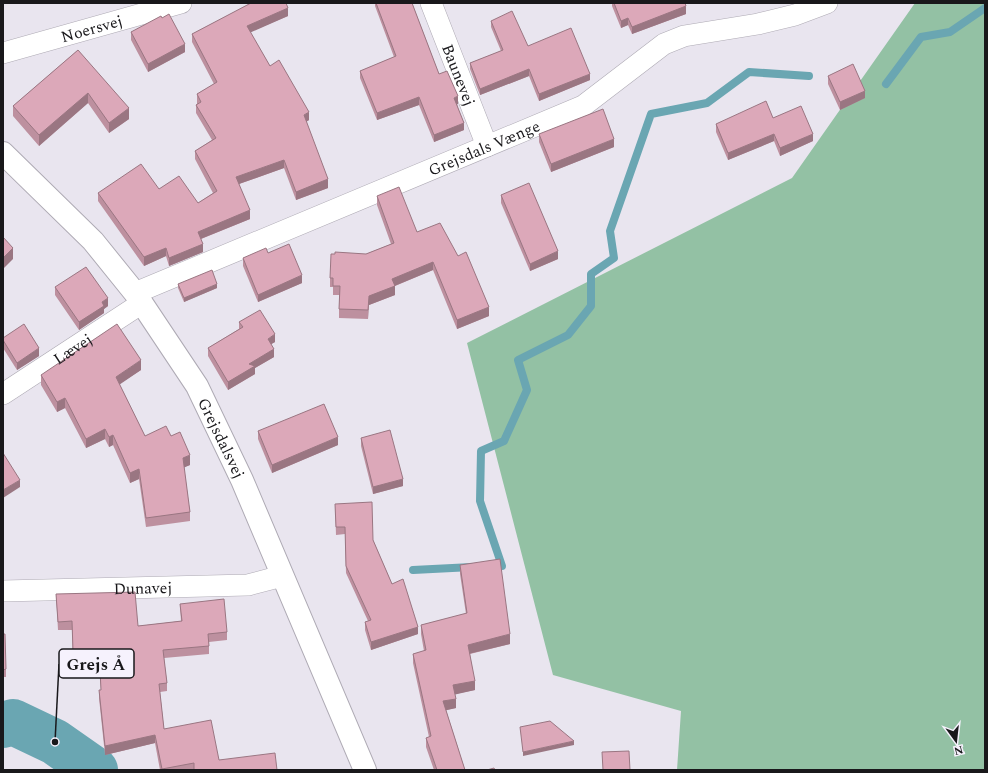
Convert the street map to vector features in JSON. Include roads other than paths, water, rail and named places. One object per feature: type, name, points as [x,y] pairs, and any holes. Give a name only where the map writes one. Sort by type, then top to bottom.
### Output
[{"type":"street","name":"Noersvej","points":[[3,53],[181,3]]},
{"type":"street","name":"Baunevej","points":[[431,3],[487,146]]},
{"type":"street","name":"Grejsdals Vænge","points":[[138,298],[487,146],[583,106],[664,44],[684,36],[758,24],[795,14],[826,3]]},
{"type":"street","name":"Grejsdalsvej","points":[[3,153],[93,241],[138,298],[197,386],[242,480],[365,770]]},
{"type":"street","name":"Lævej","points":[[3,394],[138,298]]},
{"type":"street","name":"Dunavej","points":[[3,590],[248,585],[282,576]]},
{"type":"waterway","points":[[886,84],[921,37],[950,32],[985,8]]},
{"type":"waterway","points":[[491,566],[502,566],[480,501],[481,451],[504,441],[527,390],[518,360],[568,335],[591,306],[591,274],[614,258],[610,231],[651,114],[707,103],[749,72],[809,76]]},
{"type":"waterway","points":[[413,570],[472,567]]},
{"type":"waterway","points":[[3,725],[13,722],[55,742],[95,770]]},
{"type":"place","name":"Grejs Å","points":[[55,742]]}]
